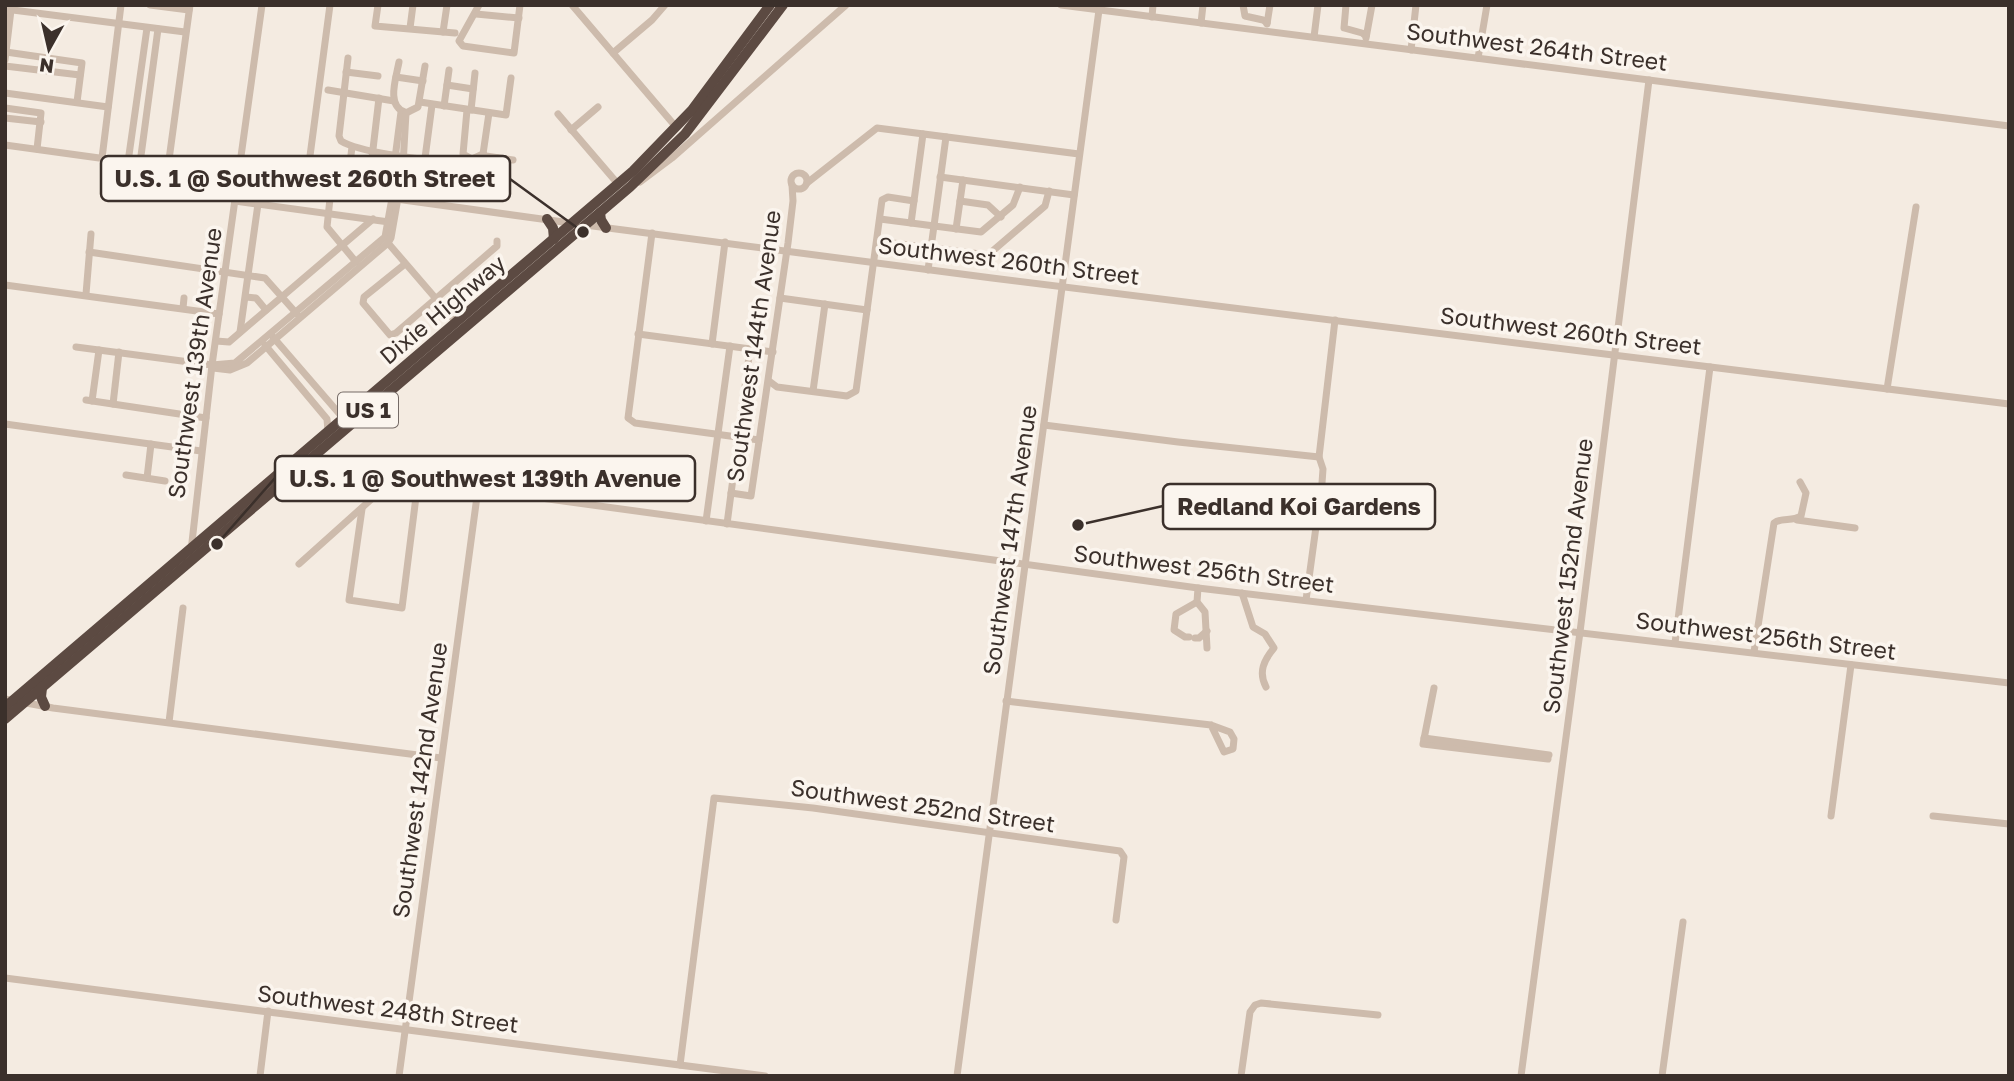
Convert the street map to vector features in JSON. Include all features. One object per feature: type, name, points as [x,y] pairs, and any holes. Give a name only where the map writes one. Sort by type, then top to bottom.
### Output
[{"type":"highway","name":"US 1","points":[[680,130],[770,5]]},
{"type":"highway","name":"US 1","points":[[630,187],[783,5]]},
{"type":"highway","name":"Dixie Highway","points":[[5,719],[328,431],[680,130]]},
{"type":"highway","name":"Dixie Highway","points":[[8,702],[192,554],[630,187]]},
{"type":"highway","points":[[600,213],[606,228]]},
{"type":"highway","points":[[547,219],[553,228],[554,239]]},
{"type":"highway","points":[[42,688],[41,696],[45,706]]},
{"type":"street","points":[[102,158],[121,5]]},
{"type":"street","points":[[150,5],[190,8],[168,167]]},
{"type":"street","name":"Southwest 139th Avenue","points":[[192,554],[201,451],[262,5]]},
{"type":"street","points":[[306,186],[330,5]]},
{"type":"street","points":[[378,5],[376,26],[455,33]]},
{"type":"street","points":[[410,29],[413,5]]},
{"type":"street","points":[[443,32],[447,5]]},
{"type":"street","points":[[479,5],[459,41],[463,46],[514,53],[520,5]]},
{"type":"street","points":[[572,5],[680,130],[691,136],[698,134]]},
{"type":"street","points":[[613,53],[652,20],[665,5]]},
{"type":"street","points":[[630,187],[649,176],[846,5]]},
{"type":"street","name":"Southwest 264th Street","points":[[1061,5],[1200,23],[1267,27],[1314,37],[1365,40],[1411,50],[2009,126]]},
{"type":"street","points":[[1148,5],[1149,17]]},
{"type":"street","points":[[1149,17],[1153,5]]},
{"type":"street","points":[[1200,23],[1203,5]]},
{"type":"street","points":[[1243,5],[1245,16],[1263,20],[1267,27]]},
{"type":"street","points":[[1267,27],[1270,5]]},
{"type":"street","points":[[1314,37],[1318,5]]},
{"type":"street","points":[[1346,5],[1343,27],[1365,40],[1372,5]]},
{"type":"street","points":[[1411,50],[1416,5]]},
{"type":"street","points":[[1478,58],[1487,5]]},
{"type":"street","points":[[5,60],[8,9],[186,32]]},
{"type":"street","name":"Southwest 147th Avenue","points":[[957,1076],[1099,10]]},
{"type":"street","points":[[476,14],[519,18]]},
{"type":"street","points":[[128,162],[146,28]]},
{"type":"street","points":[[141,163],[158,29]]},
{"type":"street","points":[[6,52],[82,63],[77,102]]},
{"type":"street","points":[[348,58],[339,136],[341,141],[352,147],[435,160],[472,162],[483,154],[489,113]]},
{"type":"street","points":[[394,101],[399,62]]},
{"type":"street","points":[[5,66],[80,75]]},
{"type":"street","points":[[403,112],[417,108],[420,102],[425,66]]},
{"type":"street","points":[[444,106],[449,70]]},
{"type":"street","points":[[346,72],[377,76]]},
{"type":"street","points":[[472,162],[463,155],[462,147],[475,73]]},
{"type":"street","points":[[396,78],[423,81]]},
{"type":"street","points":[[420,102],[506,115],[512,78]]},
{"type":"street","name":"Southwest 152nd Avenue","points":[[1521,1076],[1649,80]]},
{"type":"street","points":[[447,85],[473,89]]},
{"type":"street","points":[[76,347],[212,367],[235,363],[264,344],[388,243],[396,198],[403,112],[394,101],[328,90]]},
{"type":"street","points":[[5,93],[108,107]]},
{"type":"street","points":[[369,183],[379,98]]},
{"type":"street","points":[[425,158],[432,105]]},
{"type":"street","points":[[571,130],[598,107]]},
{"type":"street","points":[[5,108],[39,112],[41,122],[37,149]]},
{"type":"street","points":[[558,114],[618,184]]},
{"type":"street","points":[[5,118],[41,122]]},
{"type":"street","name":"Southwest 144th Avenue","points":[[793,201],[805,182],[874,129],[1079,154]]},
{"type":"street","points":[[911,223],[923,134]]},
{"type":"street","points":[[928,270],[946,137]]},
{"type":"street","name":"Southwest 260th Street","points":[[5,145],[928,270],[2009,404]]},
{"type":"street","points":[[320,160],[349,167],[352,147]]},
{"type":"street","points":[[483,154],[513,160]]},
{"type":"street","points":[[472,162],[468,195],[493,197],[497,158]]},
{"type":"street","points":[[431,192],[435,160]]},
{"type":"street","points":[[800,173],[805,182],[798,189],[791,181],[794,175],[800,173]]},
{"type":"street","points":[[940,177],[1074,195]]},
{"type":"street","points":[[956,229],[963,180]]},
{"type":"street","name":"Southwest 144th Avenue","points":[[731,493],[751,496],[787,251],[793,201],[792,185]]},
{"type":"street","points":[[880,219],[981,232],[1014,203],[1020,187]]},
{"type":"street","points":[[331,189],[327,227],[356,262]]},
{"type":"street","points":[[877,241],[991,254],[1045,206],[1049,191]]},
{"type":"street","points":[[298,315],[385,237],[396,198]]},
{"type":"street","points":[[769,380],[777,387],[847,396],[856,391],[885,198],[914,201]]},
{"type":"street","points":[[235,201],[389,222]]},
{"type":"street","points":[[960,201],[991,206],[1000,217]]},
{"type":"street","points":[[240,332],[258,204]]},
{"type":"street","points":[[1887,389],[1916,207]]},
{"type":"street","points":[[346,216],[358,231]]},
{"type":"street","points":[[216,341],[229,342],[373,219]]},
{"type":"street","points":[[652,233],[628,414],[630,420],[635,423],[759,440]]},
{"type":"street","points":[[86,294],[91,234]]},
{"type":"street","points":[[405,264],[364,297],[363,303],[390,335],[396,333],[497,246],[497,241]]},
{"type":"street","points":[[388,243],[456,323]]},
{"type":"street","points":[[712,344],[725,243]]},
{"type":"street","points":[[89,252],[268,279],[298,315]]},
{"type":"street","points":[[5,285],[219,314]]},
{"type":"street","points":[[246,297],[256,299],[266,310]]},
{"type":"street","points":[[183,308],[184,298]]},
{"type":"street","points":[[780,298],[867,310]]},
{"type":"street","points":[[813,391],[825,304]]},
{"type":"street","points":[[1306,600],[1322,483],[1323,469],[1319,457],[1335,320]]},
{"type":"street","points":[[638,334],[773,352]]},
{"type":"street","points":[[273,336],[343,418]]},
{"type":"street","points":[[264,344],[328,420],[328,431]]},
{"type":"street","points":[[706,521],[730,346]]},
{"type":"street","points":[[727,523],[750,349]]},
{"type":"street","points":[[99,350],[89,400],[206,418]]},
{"type":"street","points":[[113,404],[119,352]]},
{"type":"street","points":[[1675,643],[1710,367]]},
{"type":"street","points":[[5,424],[201,451]]},
{"type":"street","points":[[1044,425],[1319,457]]},
{"type":"street","points":[[147,478],[152,444]]},
{"type":"street","points":[[127,475],[165,481]]},
{"type":"street","name":"Southwest 256th Street","points":[[362,509],[395,478],[1199,588],[2009,683]]},
{"type":"street","points":[[362,509],[349,600],[402,608],[418,481]]},
{"type":"street","points":[[1796,520],[1801,516],[1806,493],[1800,482]]},
{"type":"street","name":"Southwest 142nd Avenue","points":[[399,1076],[478,489]]},
{"type":"street","points":[[299,564],[362,509]]},
{"type":"street","points":[[1754,653],[1773,523],[1778,520],[1796,520],[1855,528]]},
{"type":"street","points":[[1199,588],[1197,601],[1205,612],[1207,648]]},
{"type":"street","points":[[1242,593],[1253,627],[1265,634],[1274,648],[1266,657],[1261,672],[1266,687]]},
{"type":"street","points":[[1197,601],[1176,614],[1174,629],[1185,637],[1199,638],[1207,631]]},
{"type":"street","points":[[169,722],[183,608]]},
{"type":"street","points":[[1830,816],[1851,665]]},
{"type":"street","points":[[1434,688],[1424,738],[1548,757]]},
{"type":"street","points":[[1006,701],[1212,725]]},
{"type":"street","points":[[8,702],[441,758]]},
{"type":"street","name":"Southwest 252nd Street","points":[[680,1065],[714,797],[813,808],[989,835],[1121,851],[1124,857],[1116,920]]},
{"type":"street","points":[[1933,816],[2009,824]]},
{"type":"street","points":[[1662,1076],[1683,922]]},
{"type":"street","name":"Southwest 248th Street","points":[[5,978],[765,1076]]},
{"type":"street","points":[[1241,1076],[1250,1012],[1255,1005],[1261,1003],[1378,1015]]},
{"type":"street","points":[[260,1076],[268,1012]]},
{"type":"place","name":"U.S. 1 @ Southwest 260th Street","points":[[583,232]]},
{"type":"place","name":"Redland Koi Gardens","points":[[1078,525]]},
{"type":"place","name":"U.S. 1 @ Southwest 139th Avenue","points":[[217,544]]}]
